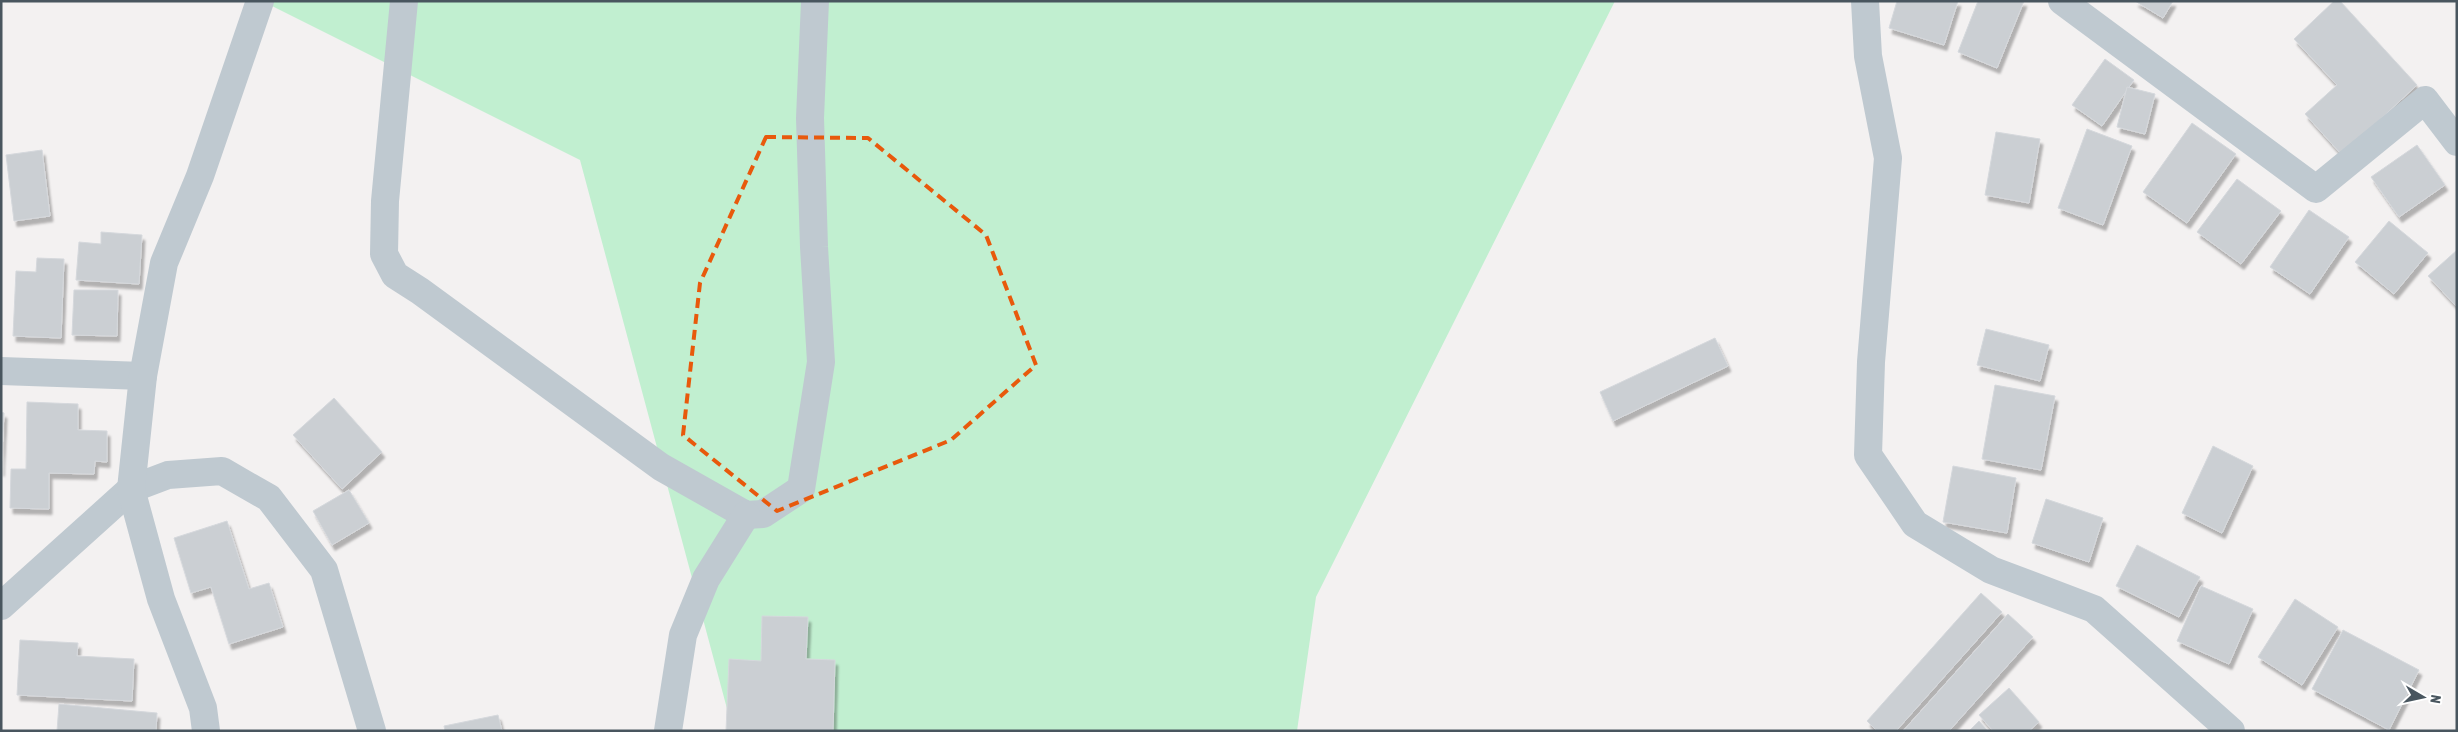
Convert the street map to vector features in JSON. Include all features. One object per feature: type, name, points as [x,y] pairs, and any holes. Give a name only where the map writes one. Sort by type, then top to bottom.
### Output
[{"type":"street","points":[[206,731],[203,708],[161,599],[130,489],[143,376],[164,263],[200,176],[260,1]]},
{"type":"street","points":[[404,1],[385,201],[384,254],[396,275],[661,467],[746,515],[762,514],[801,489],[821,362],[814,247],[810,118],[815,1]]},
{"type":"street","points":[[1865,1],[1868,56],[1888,158],[1871,362],[1868,455],[1916,524],[1991,570],[2094,609],[2231,731]]},
{"type":"street","points":[[2062,1],[2316,189],[2425,100],[2457,142]]},
{"type":"street","points":[[1,371],[143,376]]},
{"type":"street","points":[[1,606],[130,489],[168,475],[222,471],[269,498],[324,570],[372,731]]},
{"type":"street","points":[[668,731],[683,634],[706,579],[746,515]]},
{"type":"highlighted area","points":[[766,137],[868,138],[986,235],[1036,365],[951,440],[777,511],[683,435],[700,283]]},
{"type":"green space","points":[[262,1],[1615,1],[1316,597],[1297,731],[733,731],[580,160]]},
{"type":"building","points":[[1897,1],[1958,1],[1944,45],[1889,28]]},
{"type":"building","points":[[1978,1],[2024,1],[1997,68],[1958,52]]},
{"type":"building","points":[[2135,1],[2173,1],[2163,18]]},
{"type":"building","points":[[2334,1],[2340,1],[2417,85],[2342,155],[2305,114],[2337,85],[2294,39]]},
{"type":"building","points":[[2105,59],[2134,80],[2102,126],[2072,105]]},
{"type":"building","points":[[2127,87],[2155,94],[2145,134],[2117,127]]},
{"type":"building","points":[[2192,123],[2236,154],[2187,223],[2143,192]]},
{"type":"building","points":[[2087,129],[2132,146],[2103,225],[2058,208]]},
{"type":"building","points":[[1996,132],[2040,139],[2029,203],[1985,195]]},
{"type":"building","points":[[2417,145],[2445,185],[2399,217],[2371,177]]},
{"type":"building","points":[[42,150],[50,216],[14,221],[6,155]]},
{"type":"building","points":[[2237,179],[2281,211],[2241,264],[2197,232]]},
{"type":"building","points":[[2309,210],[2349,237],[2310,294],[2270,267]]},
{"type":"building","points":[[2389,221],[2428,253],[2394,294],[2355,262]]},
{"type":"building","points":[[101,232],[142,235],[139,284],[76,280],[79,242],[101,244]]},
{"type":"building","points":[[2457,250],[2457,307],[2428,276]]},
{"type":"building","points":[[37,258],[64,259],[61,338],[13,336],[16,271],[36,272]]},
{"type":"building","points":[[74,290],[118,290],[117,336],[72,335]]},
{"type":"building","points":[[1986,329],[2049,345],[2040,381],[1977,365]]},
{"type":"building","points":[[1715,338],[1728,366],[1613,421],[1600,392]]},
{"type":"building","points":[[1995,385],[2055,396],[2041,470],[1982,459]]},
{"type":"building","points":[[334,398],[382,452],[342,489],[293,435]]},
{"type":"building","points":[[27,402],[78,404],[78,430],[107,431],[107,462],[95,461],[94,474],[49,473],[49,509],[10,508],[11,469],[26,469]]},
{"type":"building","points":[[1,412],[4,413],[1,471]]},
{"type":"building","points":[[2213,446],[2253,466],[2222,533],[2182,513]]},
{"type":"building","points":[[1953,466],[2016,478],[2007,533],[1943,522]]},
{"type":"building","points":[[349,490],[369,523],[332,545],[313,511]]},
{"type":"building","points":[[2046,499],[2103,518],[2089,562],[2032,543]]},
{"type":"building","points":[[227,521],[249,589],[269,583],[283,627],[229,644],[211,587],[191,593],[174,538]]},
{"type":"building","points":[[2137,545],[2200,577],[2179,617],[2116,586]]},
{"type":"building","points":[[2201,586],[2253,609],[2229,664],[2177,641]]},
{"type":"building","points":[[1981,593],[2002,612],[1896,731],[1877,731],[1867,721]]},
{"type":"building","points":[[2295,599],[2338,627],[2302,685],[2258,657]]},
{"type":"building","points":[[2008,614],[2033,637],[1949,731],[1903,731]]},
{"type":"building","points":[[762,616],[808,617],[806,659],[835,660],[833,731],[726,731],[729,659],[761,661]]},
{"type":"building","points":[[2343,630],[2419,670],[2389,730],[2312,689]]},
{"type":"building","points":[[20,640],[78,643],[77,656],[134,659],[132,701],[17,695]]},
{"type":"building","points":[[2009,688],[2039,722],[2029,731],[1993,731],[1979,715]]},
{"type":"building","points":[[59,704],[157,713],[156,731],[57,731]]},
{"type":"building","points":[[498,715],[502,731],[445,731],[444,726]]},
{"type":"building","points":[[1979,721],[1988,731],[1969,731]]}]
